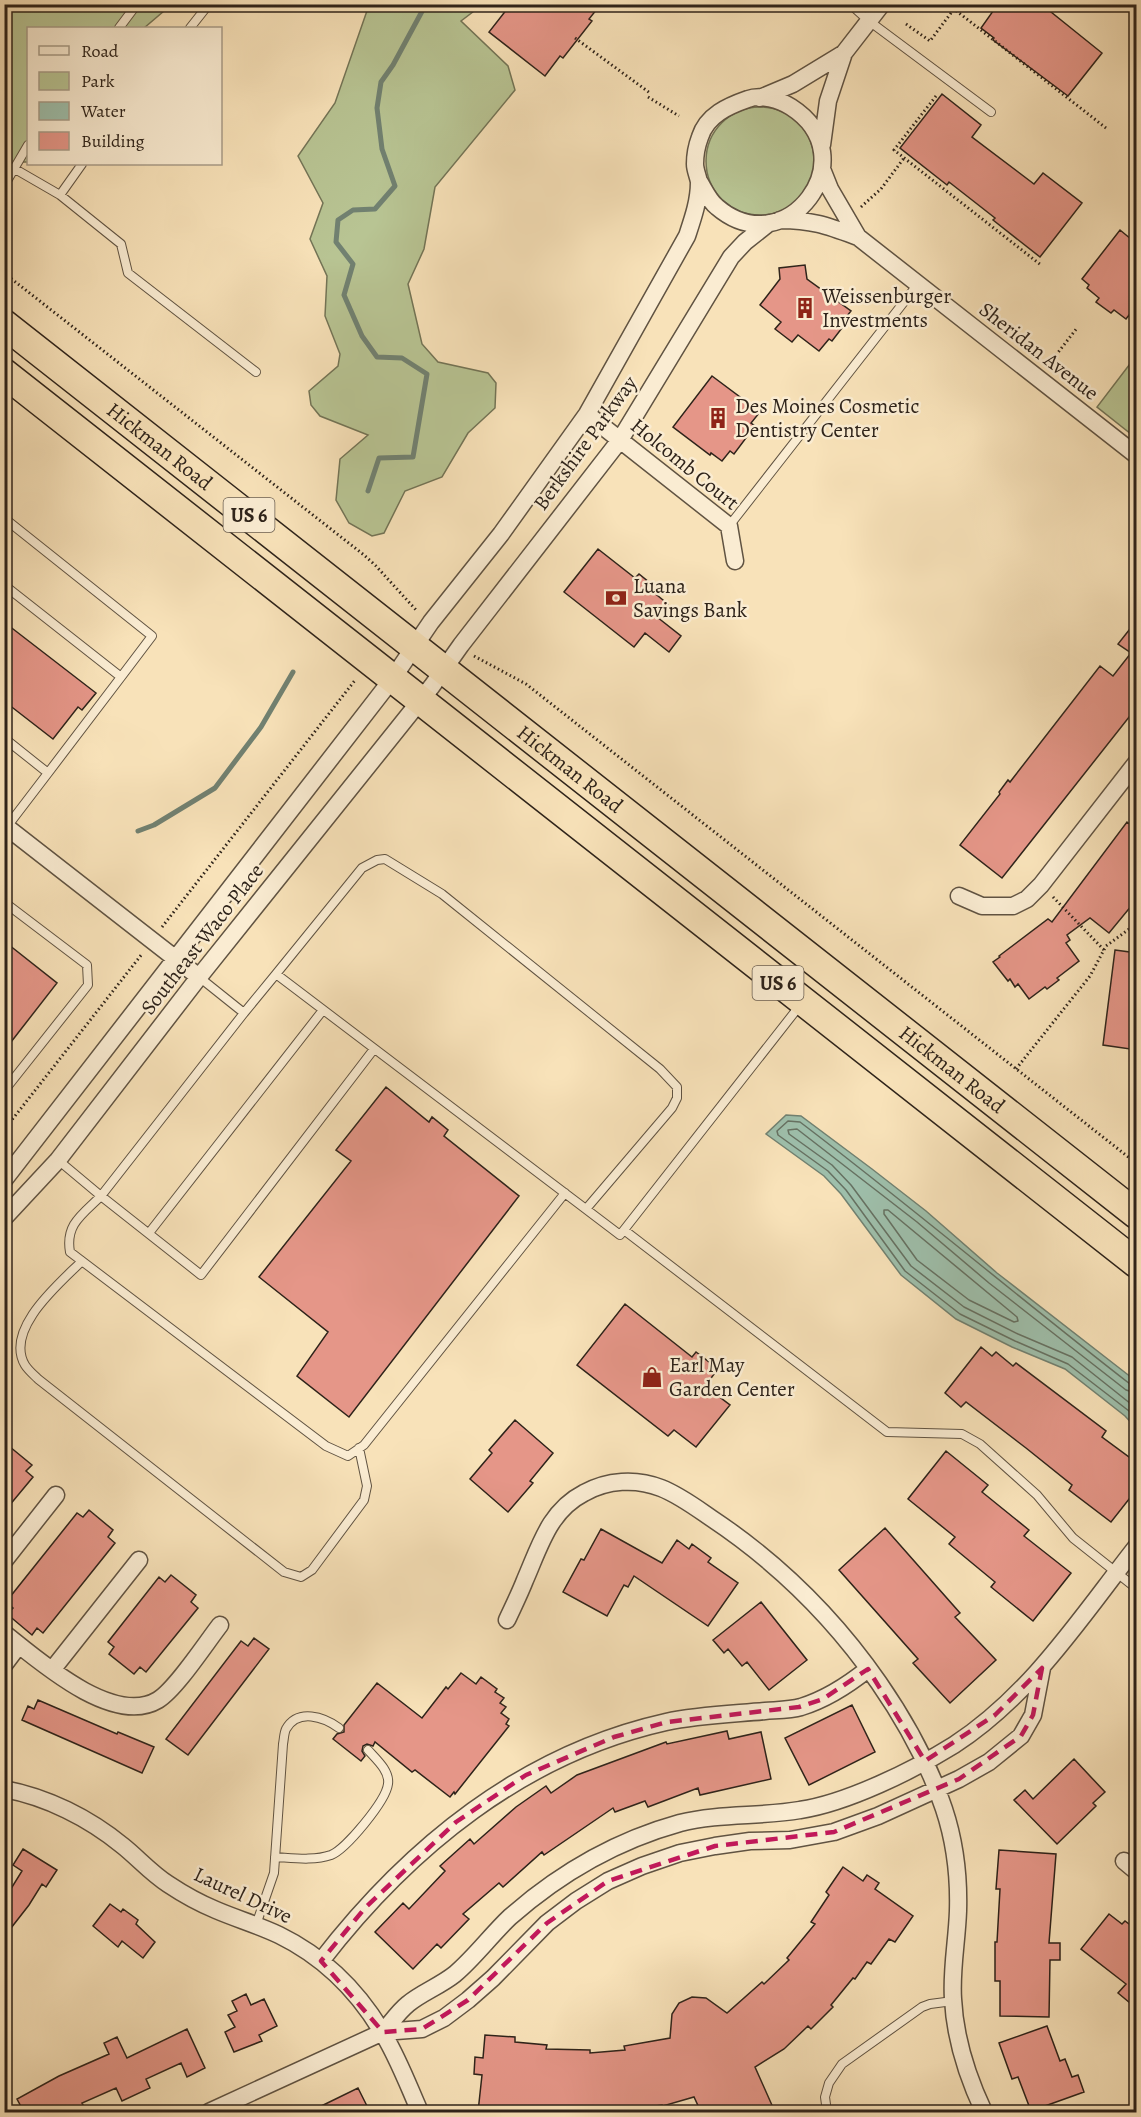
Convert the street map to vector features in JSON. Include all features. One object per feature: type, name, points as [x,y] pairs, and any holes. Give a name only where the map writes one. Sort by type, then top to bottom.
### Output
[{"type":"highway","name":"Hickman Road","points":[[4,324],[415,646],[432,685],[802,1002],[1137,1263]]},
{"type":"highway","points":[[4,340],[138,445],[173,469],[185,465]]},
{"type":"highway","name":"Hickman Road","points":[[4,373],[393,678],[432,685],[1137,1214]]},
{"type":"street","points":[[821,149],[816,133],[803,115],[781,101],[752,97],[723,108],[707,123],[700,137],[695,165],[699,181],[715,206],[733,219],[746,223],[775,222],[806,204],[817,186],[822,169],[821,149],[828,101],[844,53],[882,4]]},
{"type":"street","points":[[760,98],[793,84],[844,53]]},
{"type":"street","name":"Sheridan Avenue","points":[[822,169],[830,189],[858,237]]},
{"type":"street","name":"Berkshire Parkway","points":[[415,646],[431,622],[501,534],[587,414],[687,236],[695,211],[699,181]]},
{"type":"street","name":"Sheridan Avenue","points":[[775,222],[808,220],[858,237],[1137,455]]},
{"type":"street","name":"Berkshire Parkway","points":[[432,685],[620,440],[731,257],[745,242],[775,222]]},
{"type":"street","name":"Holcomb Court","points":[[587,414],[729,526],[735,561]]},
{"type":"street","name":"Southeast Waco Place","points":[[4,1179],[177,959],[393,678],[415,646]]},
{"type":"street","name":"Southeast Waco Place","points":[[4,1218],[58,1160],[199,976],[432,685]]},
{"type":"street","points":[[959,896],[982,906],[1012,906],[1027,899],[1041,885],[1137,763]]},
{"type":"street","points":[[5,827],[199,976]]},
{"type":"street","points":[[507,1620],[543,1536],[554,1518],[567,1504],[584,1492],[603,1485],[622,1482],[660,1487],[689,1502],[734,1533],[776,1567],[815,1605],[849,1643],[868,1669],[908,1730],[937,1788],[953,1839],[957,1876],[958,1912],[954,1949],[953,2001],[959,2047],[971,2085],[984,2112]]},
{"type":"street","points":[[4,1561],[56,1496]]},
{"type":"street","points":[[382,2032],[408,2004],[454,1975],[473,1958],[509,1918],[549,1884],[594,1856],[632,1838],[682,1823],[717,1816],[800,1810],[833,1803],[925,1761],[954,1744],[995,1716],[1042,1668],[1137,1546]]},
{"type":"street","points":[[52,1670],[139,1560]]},
{"type":"street","points":[[4,1633],[71,1684],[108,1701],[123,1705],[146,1705],[159,1699],[171,1688],[220,1625]]},
{"type":"street","points":[[4,1665],[20,1645]]},
{"type":"street","points":[[209,2112],[382,2032],[422,2029],[444,2018],[468,2000],[547,1923],[608,1881],[642,1866],[715,1846],[750,1841],[790,1840],[834,1832],[878,1816],[959,1779],[989,1762],[1021,1736],[1034,1715],[1042,1668]]},
{"type":"street","points":[[321,1961],[365,1908],[456,1822],[526,1775],[565,1756],[614,1737],[667,1722],[799,1707],[823,1699],[846,1686],[868,1669]]},
{"type":"street","name":"Laurel Drive","points":[[4,1789],[35,1796],[73,1814],[123,1846],[150,1872],[190,1898],[282,1936],[321,1961],[351,1988],[382,2032],[420,2112]]},
{"type":"lane","points":[[119,27],[137,4]]},
{"type":"lane","points":[[191,27],[209,4]]},
{"type":"lane","points":[[850,4],[869,21],[991,112]]},
{"type":"lane","points":[[4,186],[27,147]]},
{"type":"lane","points":[[60,195],[81,165]]},
{"type":"lane","points":[[15,169],[60,195],[121,244],[128,273],[256,372]]},
{"type":"lane","points":[[729,526],[918,284]]},
{"type":"lane","points":[[4,518],[152,636],[5,827]]},
{"type":"lane","points":[[4,585],[121,677]]},
{"type":"lane","points":[[4,738],[48,773]]},
{"type":"lane","points":[[565,1193],[364,1445],[348,1455],[326,1446],[70,1252],[68,1240],[71,1228],[101,1196],[244,1013],[362,868],[377,860],[385,859],[442,894],[660,1069],[677,1087],[677,1098],[672,1108],[586,1209]]},
{"type":"lane","points":[[4,902],[87,965],[89,977],[88,985],[4,1091]]},
{"type":"lane","points":[[276,974],[620,1234],[802,1002]]},
{"type":"lane","points":[[199,976],[244,1013]]},
{"type":"lane","points":[[149,1233],[323,1010]]},
{"type":"lane","points":[[58,1160],[201,1275],[374,1049]]},
{"type":"lane","points":[[624,1230],[887,1432],[962,1434],[980,1444],[1037,1495],[1072,1538],[1137,1588]]},
{"type":"lane","points":[[82,1261],[46,1298],[24,1328],[20,1347],[25,1365],[47,1386],[284,1572],[301,1577],[312,1570],[364,1500],[366,1486],[359,1448]]},
{"type":"lane","points":[[256,1925],[274,1873],[286,1728],[297,1718],[312,1716],[329,1721],[339,1728]]},
{"type":"lane","points":[[275,1857],[303,1858],[330,1855],[340,1850],[347,1842],[382,1801],[388,1784],[386,1772],[368,1750]]},
{"type":"lane","points":[[827,2112],[825,2097],[829,2083],[842,2064],[922,2007],[953,2001]]},
{"type":"path","points":[[906,24],[930,41],[954,9],[1106,128]]},
{"type":"path","points":[[575,38],[679,116]]},
{"type":"path","points":[[936,96],[894,150],[1041,265]]},
{"type":"path","points":[[861,207],[881,189],[904,158]]},
{"type":"path","points":[[4,273],[364,555],[412,607],[431,622]]},
{"type":"path","points":[[1053,359],[1077,328]]},
{"type":"path","points":[[461,645],[480,660],[526,684],[1137,1163]]},
{"type":"path","points":[[4,1130],[359,676]]},
{"type":"path","points":[[1041,885],[1104,950]]},
{"type":"path","points":[[1016,1069],[1090,976],[1106,946],[1136,926]]},
{"type":"highlighted area","points":[[1042,1668],[1033,1715],[1021,1736],[959,1779],[834,1832],[715,1846],[608,1881],[547,1923],[468,2000],[422,2029],[383,2032],[321,1961],[365,1908],[456,1822],[526,1775],[614,1737],[667,1722],[799,1707],[823,1699],[868,1669],[925,1761],[995,1715]]},
{"type":"green space","points":[[5,5],[171,5],[145,27],[27,27],[27,162],[17,162],[5,177]]},
{"type":"green space","points":[[369,5],[482,5],[461,21],[508,66],[515,90],[435,187],[424,249],[408,284],[422,344],[438,362],[488,373],[496,383],[495,408],[468,433],[442,477],[405,491],[384,533],[372,536],[349,523],[336,500],[340,459],[368,435],[320,416],[311,405],[309,391],[338,366],[340,354],[325,316],[327,276],[310,239],[323,203],[298,156],[335,103]]},
{"type":"green space","points":[[1136,40],[1136,184],[1130,47]]},
{"type":"green space","points":[[760,107],[781,111],[798,123],[810,140],[814,161],[810,182],[798,199],[781,211],[760,215],[739,211],[722,199],[710,182],[706,161],[710,140],[722,123],[739,111]]},
{"type":"green space","points":[[1136,356],[1136,438],[1097,407]]},
{"type":"water","points":[[786,1115],[801,1116],[872,1169],[926,1211],[997,1273],[1136,1381],[1136,1428],[1125,1416],[1065,1369],[1012,1347],[956,1319],[901,1275],[841,1194],[824,1176],[766,1134]]},
{"type":"building","points":[[511,4],[601,4],[589,19],[592,21],[563,58],[560,56],[545,76],[489,32]]},
{"type":"building","points":[[998,4],[1041,4],[1102,53],[1068,96],[993,40],[994,38],[981,28]]},
{"type":"building","points":[[942,94],[981,125],[972,137],[1034,184],[1043,173],[1082,203],[1040,257],[949,182],[947,185],[900,148]]},
{"type":"building","points":[[1120,230],[1137,244],[1137,321],[1129,315],[1126,319],[1114,310],[1111,313],[1096,302],[1099,298],[1087,288],[1089,285],[1082,279]]},
{"type":"building","name":"Weissenburger Investments","points":[[805,265],[807,279],[851,311],[839,326],[842,328],[832,341],[829,339],[819,351],[798,335],[792,342],[775,329],[781,322],[760,305],[780,279],[779,268]]},
{"type":"building","name":"Des Moines Cosmetic Dentistry Center","points":[[712,376],[760,412],[751,423],[755,426],[734,454],[730,451],[722,461],[711,453],[710,455],[673,427]]},
{"type":"building","name":"Luana Savings Bank","points":[[598,549],[635,578],[639,574],[650,583],[647,587],[668,604],[657,617],[681,636],[669,652],[645,633],[634,647],[564,592]]},
{"type":"building","points":[[1137,620],[1137,707],[1002,878],[960,845],[1000,794],[999,792],[1008,780],[1010,782],[1100,666],[1113,676],[1131,653],[1118,644]]},
{"type":"building","points":[[4,622],[96,693],[82,710],[78,707],[53,739],[4,701]]},
{"type":"building","points":[[1127,822],[1137,830],[1137,899],[1109,933],[1090,918],[1067,935],[1070,940],[1066,943],[1079,961],[1057,978],[1059,980],[1029,999],[1018,984],[1015,987],[1010,979],[1008,981],[993,962],[1048,919],[1052,922]]},
{"type":"building","points":[[4,941],[57,983],[4,1051]]},
{"type":"building","points":[[1115,950],[1137,953],[1137,1050],[1103,1045]]},
{"type":"building","points":[[386,1087],[429,1122],[432,1117],[448,1130],[444,1136],[519,1196],[349,1417],[297,1376],[328,1332],[259,1277],[351,1161],[336,1150]]},
{"type":"building","name":"Earl May Garden Center","points":[[625,1304],[692,1357],[696,1352],[718,1369],[705,1386],[730,1405],[696,1447],[674,1430],[668,1436],[577,1365]]},
{"type":"building","points":[[981,1347],[992,1356],[996,1352],[1013,1366],[1016,1363],[1106,1431],[1102,1437],[1137,1463],[1137,1489],[1111,1522],[1069,1490],[1072,1485],[1026,1448],[966,1402],[961,1407],[945,1393]]},
{"type":"building","points":[[515,1420],[553,1453],[530,1481],[533,1483],[508,1512],[470,1479],[492,1453],[489,1450]]},
{"type":"building","points":[[4,1442],[32,1465],[26,1471],[33,1477],[4,1512]]},
{"type":"building","points":[[946,1451],[988,1485],[982,1492],[1029,1530],[1024,1536],[1071,1573],[1033,1621],[991,1587],[995,1582],[949,1544],[955,1537],[908,1499]]},
{"type":"building","points":[[89,1510],[113,1530],[108,1537],[115,1543],[43,1633],[37,1628],[32,1635],[7,1614],[13,1608],[6,1602],[77,1513],[83,1517]]},
{"type":"building","points":[[885,1528],[960,1613],[955,1617],[996,1660],[950,1703],[913,1663],[918,1659],[839,1570]]},
{"type":"building","points":[[601,1529],[662,1563],[677,1540],[689,1549],[692,1544],[711,1558],[708,1562],[738,1583],[708,1626],[634,1576],[628,1587],[624,1585],[607,1616],[563,1592]]},
{"type":"building","points":[[171,1575],[196,1595],[191,1602],[198,1608],[146,1672],[140,1667],[134,1674],[109,1654],[114,1647],[108,1642],[159,1577],[165,1582]]},
{"type":"building","points":[[761,1602],[807,1660],[769,1690],[747,1662],[742,1666],[728,1649],[724,1653],[713,1640]]},
{"type":"building","points":[[254,1638],[269,1649],[188,1755],[166,1739],[241,1641],[248,1646]]},
{"type":"building","points":[[461,1673],[476,1684],[481,1677],[497,1689],[495,1692],[504,1698],[500,1703],[506,1707],[501,1713],[509,1719],[506,1724],[509,1726],[455,1794],[454,1792],[450,1797],[415,1770],[412,1772],[375,1742],[373,1746],[367,1744],[363,1746],[362,1751],[365,1756],[361,1761],[333,1739],[337,1734],[344,1732],[344,1725],[377,1683],[422,1718],[446,1687],[448,1689]]},
{"type":"building","points":[[38,1700],[117,1734],[118,1732],[154,1747],[142,1773],[22,1720],[28,1706],[34,1709]]},
{"type":"building","points":[[852,1705],[875,1752],[809,1785],[785,1738]]},
{"type":"building","points":[[727,1731],[729,1739],[761,1732],[771,1779],[700,1795],[698,1788],[648,1807],[645,1801],[615,1812],[613,1808],[544,1855],[542,1852],[503,1887],[499,1883],[463,1914],[469,1919],[441,1948],[437,1944],[413,1969],[375,1932],[403,1903],[409,1909],[445,1871],[440,1866],[470,1839],[474,1844],[516,1807],[546,1786],[551,1793],[577,1775],[666,1742],[667,1744]]},
{"type":"building","points":[[1074,1759],[1105,1792],[1093,1803],[1096,1806],[1057,1844],[1014,1800],[1025,1790],[1033,1799]]},
{"type":"building","points":[[23,1849],[57,1870],[46,1887],[42,1884],[4,1937],[4,1900],[22,1871],[13,1865]]},
{"type":"building","points":[[999,1850],[1056,1854],[1049,1943],[1060,1943],[1060,1960],[1050,1960],[1049,2017],[1000,2016],[1000,1981],[995,1981],[995,1942],[997,1942],[1000,1889],[996,1889]]},
{"type":"building","points":[[843,1867],[863,1881],[867,1875],[879,1883],[875,1889],[913,1916],[895,1942],[889,1939],[871,1964],[867,1962],[831,2005],[833,2007],[811,2029],[808,2026],[784,2049],[755,2067],[775,2112],[701,2112],[694,2097],[663,2106],[628,2110],[628,2112],[478,2112],[482,2075],[474,2074],[475,2057],[483,2058],[485,2035],[515,2037],[515,2042],[547,2045],[546,2049],[590,2050],[590,2053],[625,2050],[624,2046],[670,2038],[672,2014],[679,2003],[692,1997],[706,1998],[727,2013],[762,1982],[764,1984],[789,1960],[787,1958],[815,1924],[811,1922],[829,1895],[826,1892]]},
{"type":"building","points":[[110,1904],[121,1912],[123,1909],[138,1920],[136,1924],[155,1942],[143,1958],[122,1941],[118,1947],[93,1926]]},
{"type":"building","points":[[1109,1914],[1122,1924],[1125,1921],[1137,1930],[1137,1994],[1130,2003],[1118,1993],[1126,1984],[1081,1949]]},
{"type":"building","points":[[246,1994],[251,2005],[264,1999],[277,2026],[259,2035],[262,2041],[234,2052],[225,2032],[235,2027],[228,2015],[237,2011],[232,2001]]},
{"type":"building","points":[[1047,2026],[1060,2061],[1065,2059],[1072,2077],[1078,2075],[1084,2092],[1031,2111],[1018,2077],[1012,2079],[999,2043]]},
{"type":"building","points":[[187,2029],[205,2068],[187,2077],[181,2063],[146,2079],[150,2088],[122,2101],[116,2088],[82,2103],[87,2112],[24,2112],[17,2099],[59,2076],[109,2054],[104,2043],[117,2037],[127,2058]]},
{"type":"building","points":[[358,2088],[370,2112],[309,2112]]},
{"type":"waterway","points":[[368,491],[379,458],[413,457],[427,374],[402,358],[377,357],[362,336],[344,295],[353,264],[336,242],[338,220],[353,210],[375,209],[395,186],[382,149],[377,108],[381,82],[393,65],[426,4]]},
{"type":"waterway","points":[[138,831],[154,825],[215,788],[261,727],[293,672]]},
{"type":"place","name":"Weissenburger Investments","points":[[805,308]]},
{"type":"place","name":"Des Moines Cosmetic Dentistry Center","points":[[718,418]]},
{"type":"place","name":"Luana Savings Bank","points":[[616,598]]},
{"type":"place","name":"Earl May Garden Center","points":[[652,1377]]}]
